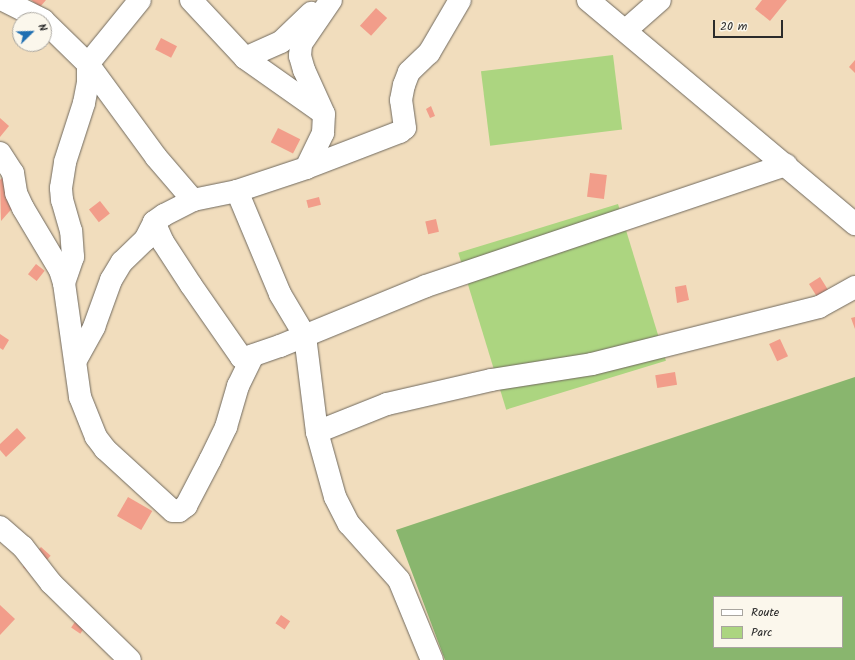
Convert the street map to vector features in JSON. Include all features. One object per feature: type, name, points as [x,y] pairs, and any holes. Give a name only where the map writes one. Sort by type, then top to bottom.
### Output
[{"type":"street","points":[[4,0],[27,12]]},
{"type":"street","points":[[64,283],[73,257],[71,231],[62,200],[61,188],[65,162],[84,103],[88,82],[88,64],[140,0]]},
{"type":"street","points":[[191,0],[245,58],[324,114]]},
{"type":"street","points":[[245,58],[281,42],[325,0]]},
{"type":"street","points":[[306,168],[323,133],[324,114],[304,70],[300,56],[301,44],[332,0]]},
{"type":"street","points":[[76,360],[94,327],[111,280],[122,262],[145,240],[154,222],[164,214],[193,200],[237,191],[306,168],[400,132],[404,128],[401,100],[409,72],[429,53],[453,15],[460,0]]},
{"type":"street","points":[[588,0],[626,30],[855,224]]},
{"type":"street","points":[[626,30],[660,0]]},
{"type":"street","points":[[52,29],[88,64],[156,157],[193,200]]},
{"type":"street","points":[[0,153],[13,173],[16,193],[23,208],[60,270],[64,283],[76,360],[80,398],[96,438],[105,450],[173,511],[179,511],[186,506],[226,427],[238,386],[253,355]]},
{"type":"street","points":[[154,222],[174,260],[241,357],[245,358],[305,336],[426,286],[786,165]]},
{"type":"street","points":[[237,191],[280,294],[305,336],[316,432],[335,497],[349,524],[399,580],[432,660]]},
{"type":"street","points":[[316,432],[387,404],[491,380],[592,364],[819,307],[855,287]]},
{"type":"street","points":[[0,527],[23,547],[51,583],[130,660]]},
{"type":"green space","points":[[613,55],[622,129],[490,146],[481,71]]},
{"type":"green space","points":[[618,204],[666,361],[506,410],[458,253]]},
{"type":"green space","points":[[855,377],[855,660],[445,660],[396,530]]},
{"type":"building","points":[[31,0],[46,0],[40,7]]},
{"type":"building","points":[[762,0],[787,0],[770,21],[755,9]]},
{"type":"building","points":[[376,8],[387,18],[371,36],[360,26]]},
{"type":"building","points":[[161,38],[177,46],[171,58],[155,50]]},
{"type":"building","points":[[855,60],[855,73],[849,67]]},
{"type":"building","points":[[431,106],[435,116],[430,118],[426,109]]},
{"type":"building","points":[[0,118],[9,126],[0,137]]},
{"type":"building","points":[[278,128],[300,139],[293,154],[271,142]]},
{"type":"building","points":[[590,173],[607,175],[604,199],[587,197]]},
{"type":"building","points":[[3,177],[23,196],[1,221],[0,180]]},
{"type":"building","points":[[319,197],[321,205],[308,208],[306,200]]},
{"type":"building","points":[[100,201],[110,214],[99,222],[89,210]]},
{"type":"building","points":[[436,219],[439,232],[428,234],[425,221]]},
{"type":"building","points":[[36,264],[45,271],[37,281],[28,274]]},
{"type":"building","points":[[820,277],[832,296],[821,303],[809,284]]},
{"type":"building","points":[[686,285],[689,300],[677,303],[675,287]]},
{"type":"building","points":[[855,317],[855,329],[851,318]]},
{"type":"building","points":[[0,334],[9,340],[3,350],[0,348]]},
{"type":"building","points":[[780,339],[788,356],[777,361],[769,344]]},
{"type":"building","points":[[675,372],[677,385],[657,388],[655,375]]},
{"type":"building","points":[[17,428],[26,438],[6,457],[0,450],[0,444]]},
{"type":"building","points":[[128,497],[152,511],[141,530],[117,516]]},
{"type":"building","points":[[41,547],[51,556],[33,576],[23,567]]},
{"type":"building","points":[[0,605],[15,619],[0,635]]},
{"type":"building","points":[[281,615],[290,621],[285,629],[275,623]]},
{"type":"building","points":[[79,616],[88,622],[80,634],[71,628]]}]
